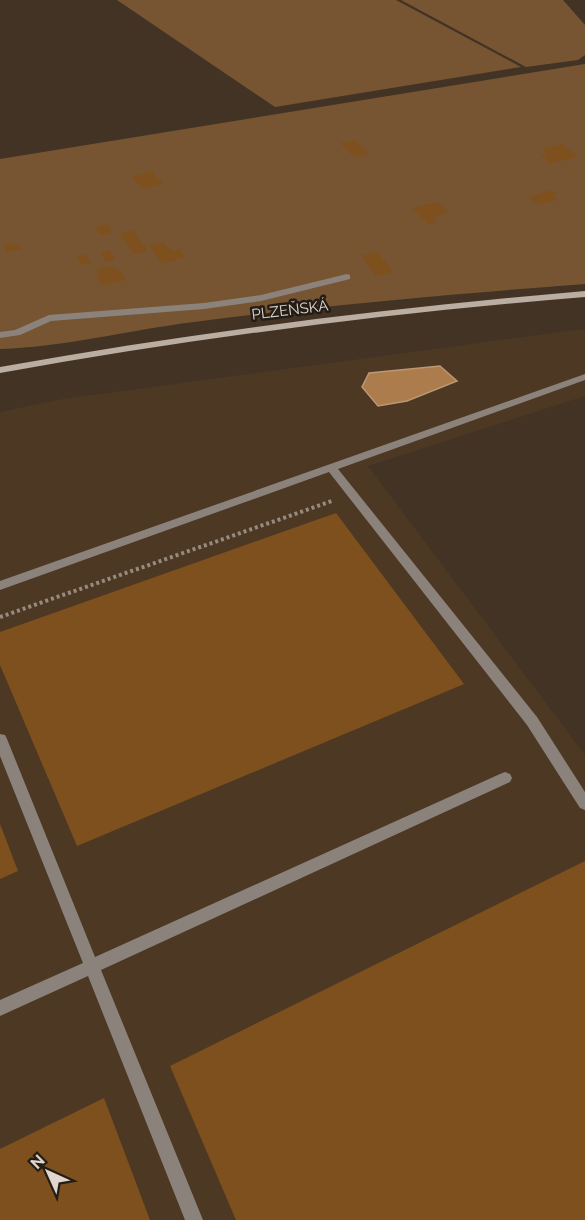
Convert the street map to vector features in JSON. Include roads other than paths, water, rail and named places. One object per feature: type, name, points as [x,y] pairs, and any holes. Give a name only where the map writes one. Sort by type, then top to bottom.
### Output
[{"type":"main road","name":"PLZEŇSKÁ","points":[[0,370],[206,336],[585,294]]},
{"type":"lane","name":"PLZEŇSKÁ","points":[[0,336],[17,333],[49,318],[204,306],[261,298],[347,278]]},
{"type":"lane","points":[[0,586],[585,376]]},
{"type":"lane","points":[[331,468],[532,721],[585,804]]},
{"type":"lane","points":[[0,739],[194,1220]]},
{"type":"lane","points":[[0,1008],[505,778]]}]
